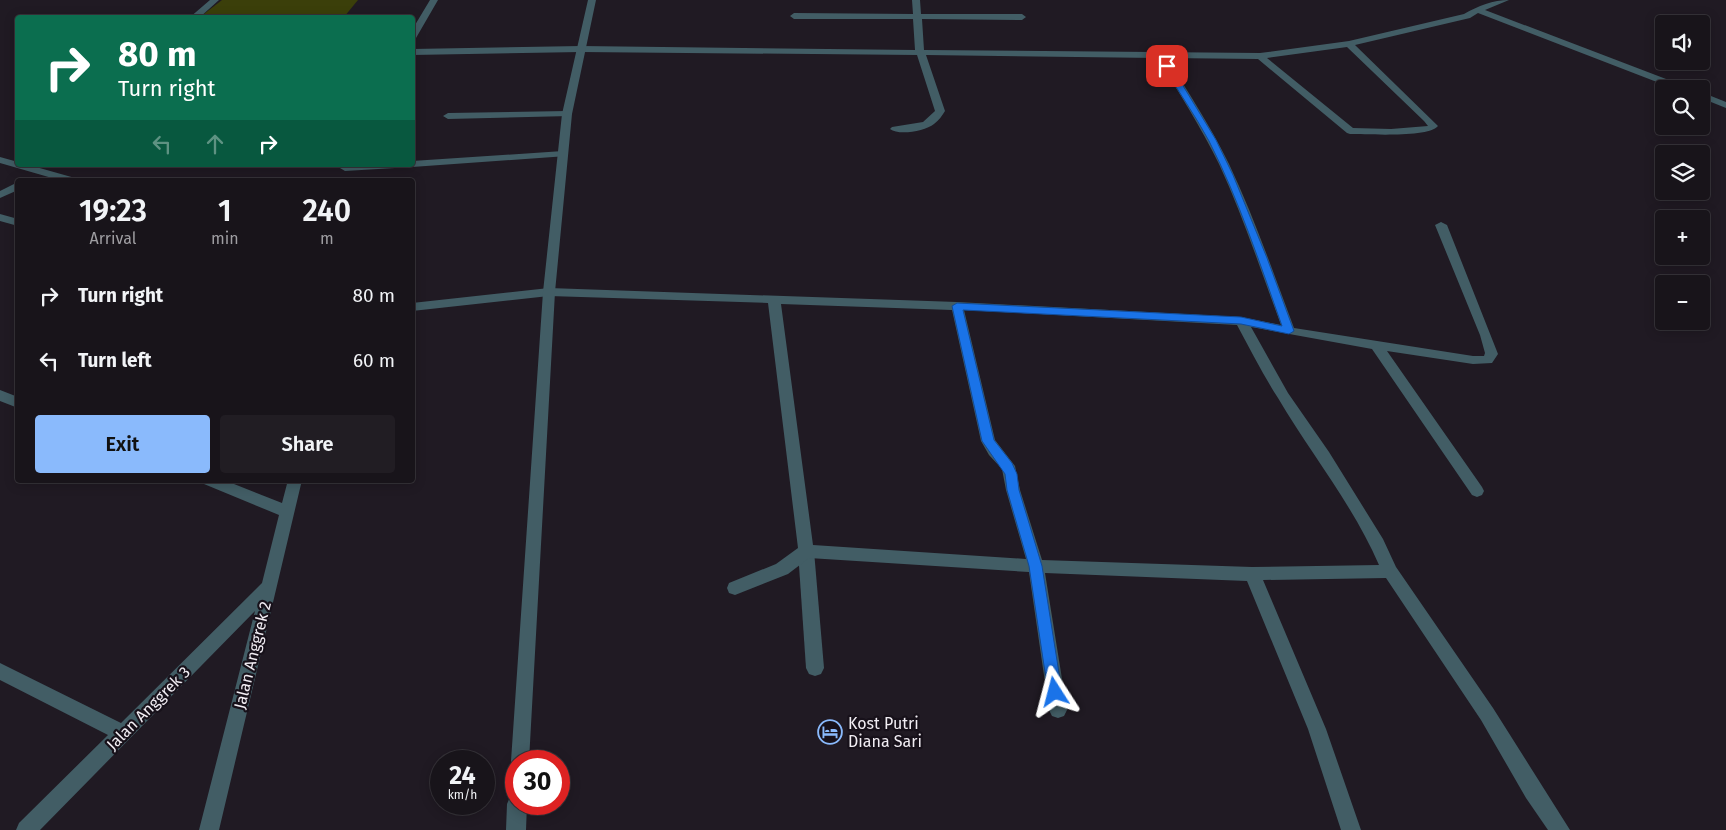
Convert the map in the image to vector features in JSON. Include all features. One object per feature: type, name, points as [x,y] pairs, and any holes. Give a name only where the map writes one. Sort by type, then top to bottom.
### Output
[{"type":"street","points":[[197,15],[215,0]]},
{"type":"street","points":[[415,33],[434,0]]},
{"type":"street","points":[[521,750],[549,292],[567,114],[592,0]]},
{"type":"street","points":[[895,129],[924,126],[936,118],[940,111],[920,52],[916,0]]},
{"type":"street","points":[[415,52],[580,49],[1260,56],[1349,44],[1467,16],[1505,0]]},
{"type":"street","points":[[1478,10],[1661,80]]},
{"type":"street","points":[[794,16],[1022,17]]},
{"type":"street","points":[[1260,56],[1350,131],[1425,131],[1433,126],[1349,44]]},
{"type":"street","points":[[1160,54],[1196,112],[1224,166],[1262,258],[1289,331]]},
{"type":"street","points":[[1710,99],[1726,105]]},
{"type":"street","points":[[448,116],[567,114]]},
{"type":"street","points":[[415,164],[563,154]]},
{"type":"street","points":[[0,160],[15,164]]},
{"type":"street","points":[[24,167],[64,178]]},
{"type":"street","points":[[345,168],[362,167]]},
{"type":"street","points":[[30,178],[41,172]]},
{"type":"street","points":[[0,195],[15,187]]},
{"type":"street","points":[[0,217],[15,222]]},
{"type":"street","points":[[415,306],[549,292],[957,306],[1241,321],[1289,331],[1473,360],[1487,360],[1492,354],[1486,335],[1441,225]]},
{"type":"street","points":[[774,299],[806,551],[815,668]]},
{"type":"street","points":[[957,306],[988,441],[994,451],[1008,466],[1013,490],[1036,566],[1058,710]]},
{"type":"street","points":[[1241,321],[1283,396],[1324,456],[1378,544],[1390,571],[1486,714],[1533,791],[1560,830]]},
{"type":"street","points":[[1376,344],[1477,491]]},
{"type":"street","points":[[0,395],[15,401]]},
{"type":"street","points":[[216,483],[288,512]]},
{"type":"street","name":"Jalan Anggrek 2","points":[[209,830],[294,483]]},
{"type":"street","points":[[735,588],[782,569],[806,551],[1036,566],[1252,574],[1390,571]]},
{"type":"street","points":[[1252,574],[1317,729],[1351,830]]},
{"type":"street","name":"Jalan Anggrek 3","points":[[26,830],[270,586]]},
{"type":"street","points":[[0,671],[123,733]]},
{"type":"street","points":[[516,830],[517,815]]},
{"type":"green space","points":[[222,0],[358,0],[346,15],[203,15]]},
{"type":"place","name":"Kost Putri Diana Sari","points":[[830,732]]},
{"type":"route","points":[[1055,692],[1036,566],[1013,490],[1008,466],[994,451],[988,441],[957,306],[1241,321],[1289,331],[1262,258],[1212,140],[1167,66]]}]
